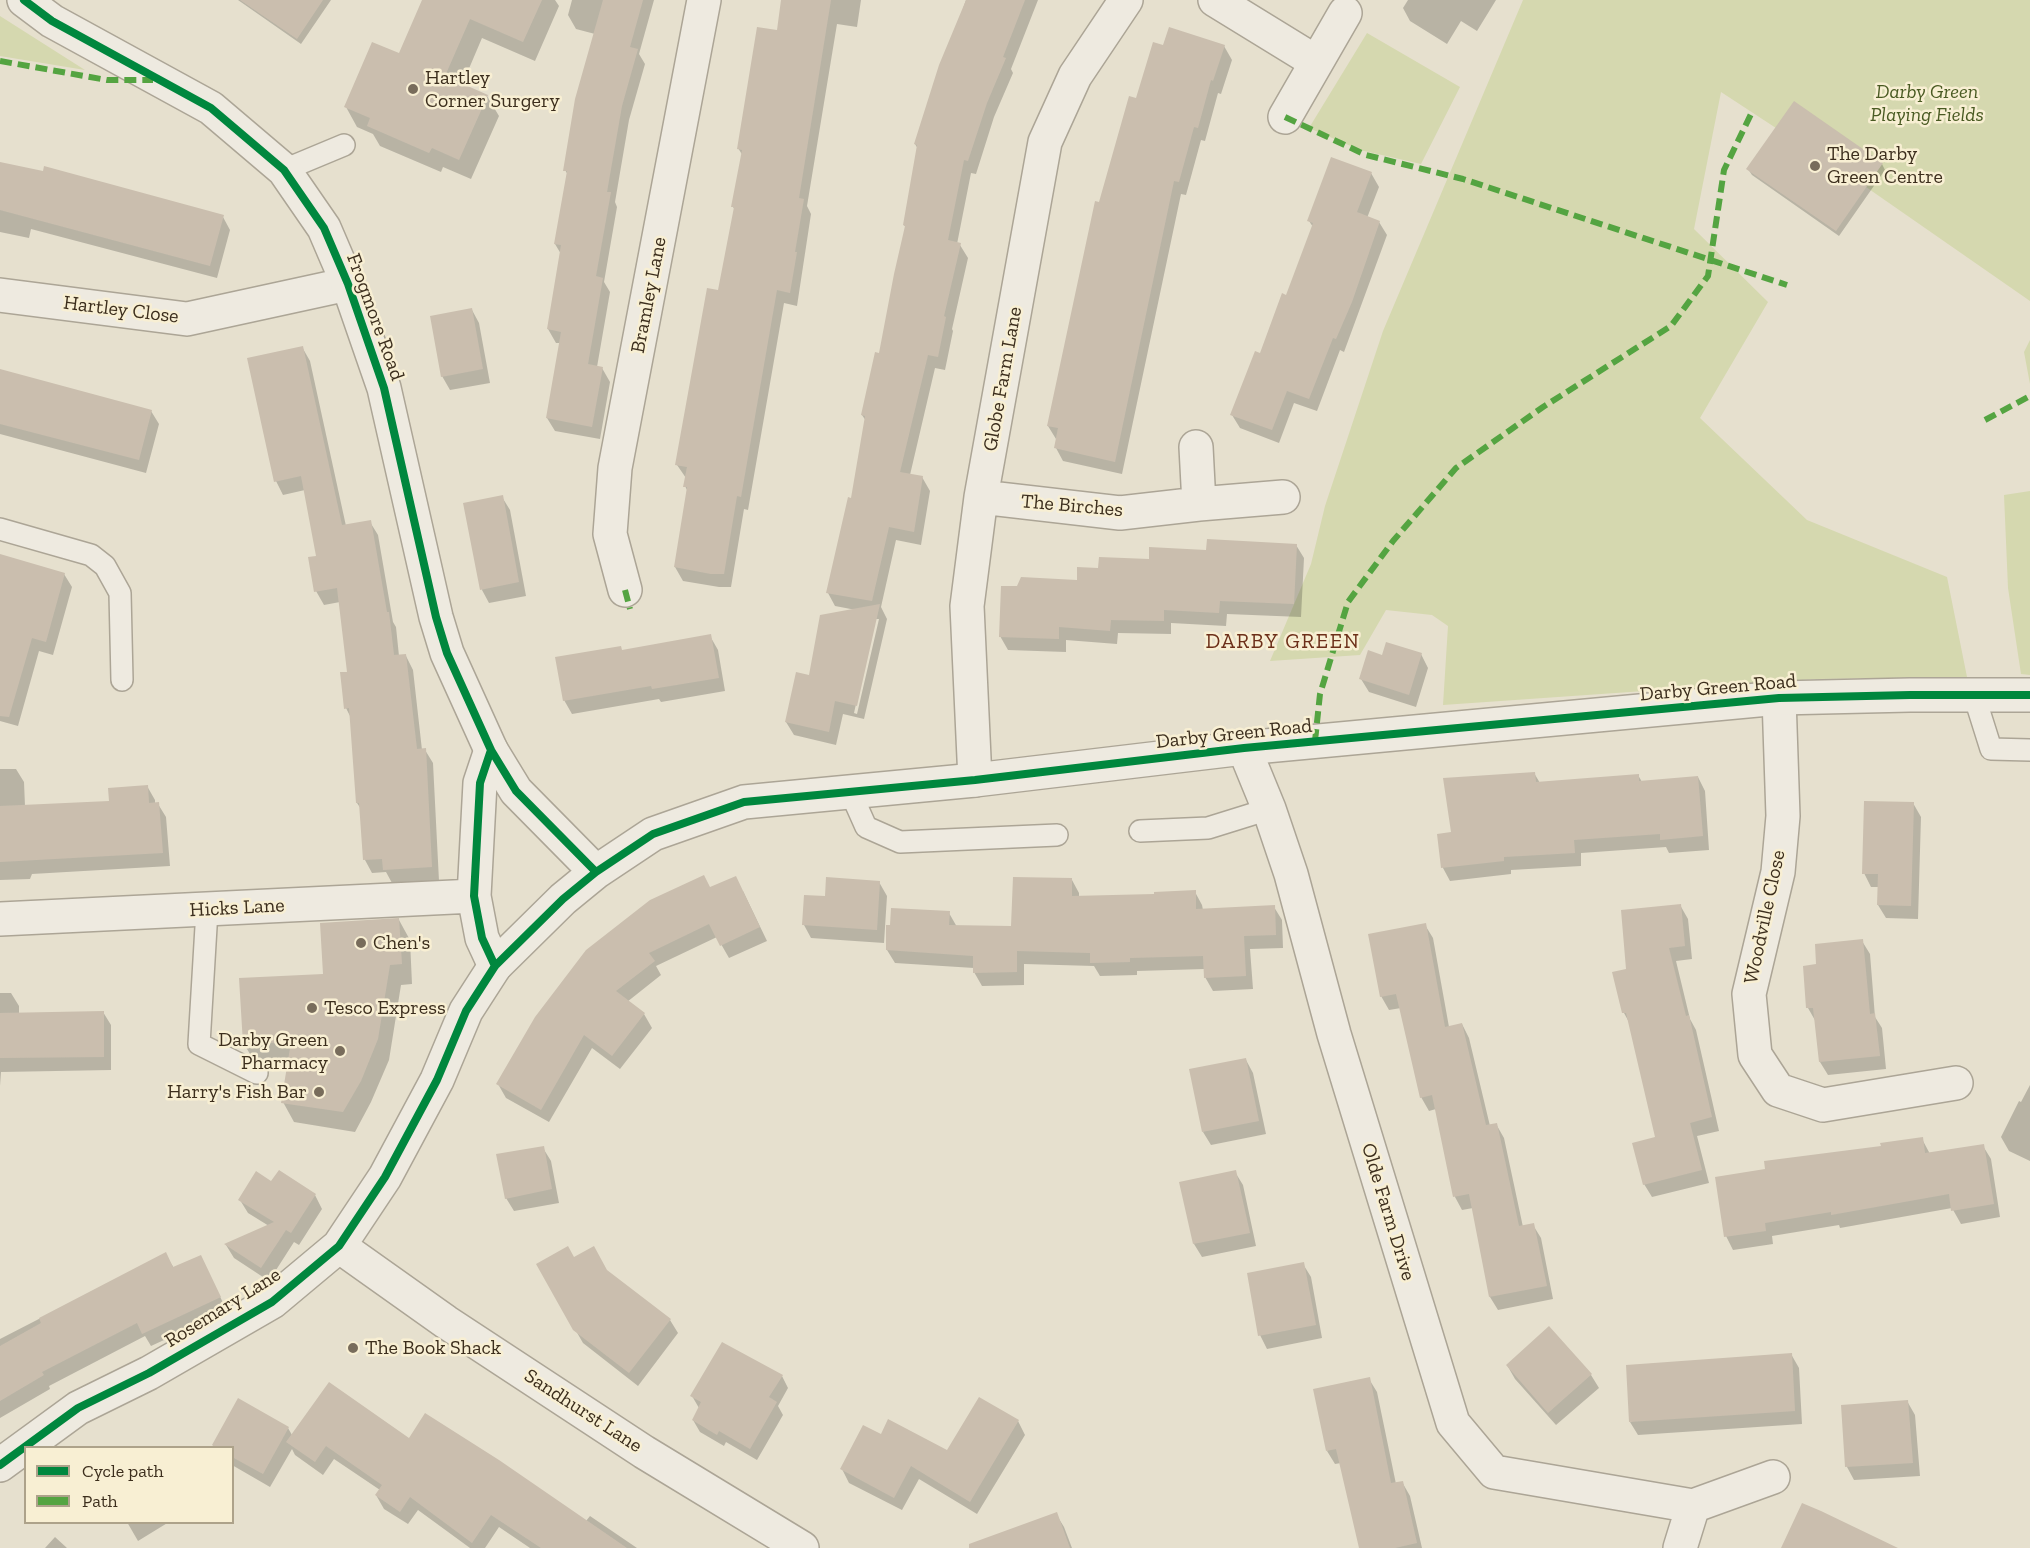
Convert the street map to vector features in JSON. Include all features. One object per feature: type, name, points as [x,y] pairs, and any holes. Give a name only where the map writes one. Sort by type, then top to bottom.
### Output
[{"type":"street","name":"Frogmore Road","points":[[24,0],[52,21],[211,108],[284,170],[324,228],[348,284],[384,388],[436,617],[447,653],[491,750],[516,791],[596,872]]},
{"type":"street","name":"Bramley Lane","points":[[625,590],[610,534],[615,468],[704,0]]},
{"type":"street","name":"Globe Farm Lane","points":[[975,780],[967,606],[981,497],[1045,142],[1075,76],[1125,0]]},
{"type":"street","points":[[1215,0],[1316,62]]},
{"type":"street","points":[[1285,117],[1345,13]]},
{"type":"street","name":"Hartley Close","points":[[0,295],[187,319],[348,284]]},
{"type":"street","points":[[1196,447],[1198,504]]},
{"type":"street","name":"The Birches","points":[[981,497],[1120,513],[1283,497]]},
{"type":"street","name":"Darby Green Road","points":[[495,966],[563,899],[596,872],[654,834],[744,802],[975,780],[1244,748],[1779,698],[2030,695]]},
{"type":"street","name":"Woodville Close","points":[[1779,698],[1783,816],[1778,872],[1749,994],[1755,1055],[1778,1090],[1823,1105],[1956,1083]]},
{"type":"street","name":"Olde Farm Drive","points":[[1244,748],[1269,809],[1291,874],[1334,1034],[1453,1423],[1494,1472],[1693,1506],[1773,1477]]},
{"type":"street","points":[[491,750],[480,783],[474,896],[482,938],[495,966]]},
{"type":"street","name":"Hicks Lane","points":[[0,918],[474,896]]},
{"type":"street","name":"Rosemary Lane","points":[[26,1446],[78,1408],[149,1373],[272,1302],[339,1246],[385,1177],[437,1080],[466,1011],[495,966]]},
{"type":"street","name":"Sandhurst Lane","points":[[339,1246],[446,1322],[644,1452],[802,1548]]},
{"type":"street","name":"Rosemary Lane","points":[[0,1465],[24,1447]]},
{"type":"street","points":[[1680,1548],[1693,1506]]},
{"type":"lane","points":[[284,170],[344,145]]},
{"type":"lane","points":[[0,529],[91,555],[105,567],[120,593],[122,680]]},
{"type":"lane","points":[[1974,695],[1991,749],[2030,750]]},
{"type":"lane","points":[[850,791],[866,826],[900,842],[1057,835]]},
{"type":"lane","points":[[1140,831],[1208,828],[1269,809]]},
{"type":"lane","points":[[207,910],[199,1044],[257,1073]]},
{"type":"green space","name":"Darby Green Playing Fields","points":[[1523,0],[2030,0],[2030,301],[1866,187],[1721,92],[1694,229],[1768,302],[1700,418],[1807,520],[1947,577],[1967,677],[1817,679],[1443,705],[1448,626],[1432,615],[1386,610],[1360,655],[1270,661],[1311,564],[1325,506],[1383,331]]},
{"type":"green space","points":[[0,16],[85,70],[0,56]]},
{"type":"green space","points":[[1367,33],[1460,87],[1421,164],[1360,150],[1309,128]]},
{"type":"green space","points":[[2030,340],[2030,384],[2024,352]]},
{"type":"green space","points":[[2030,491],[2030,675],[2021,674],[2008,588],[2004,495]]},
{"type":"building","points":[[240,0],[323,0],[297,39]]},
{"type":"building","name":"Hartley Corner Surgery","points":[[422,0],[542,0],[523,42],[470,19],[445,76],[488,95],[459,160],[432,148],[429,153],[367,126],[370,118],[344,107],[372,42],[399,53]]},
{"type":"building","points":[[603,0],[643,0],[630,47],[638,49],[622,106],[607,192],[611,192],[596,276],[603,278],[588,364],[603,367],[592,427],[546,418],[561,332],[547,329],[561,245],[554,244],[567,171],[563,171],[575,99]]},
{"type":"building","points":[[781,0],[831,0],[799,198],[804,199],[790,293],[777,290],[741,497],[737,496],[724,574],[711,574],[674,567],[687,487],[683,487],[687,467],[675,465],[707,288],[718,290],[734,207],[731,207],[742,150],[737,149],[757,27],[777,30]]},
{"type":"building","points":[[966,0],[1025,0],[968,161],[964,160],[948,240],[961,243],[944,316],[946,317],[938,357],[928,355],[900,472],[923,476],[914,532],[889,527],[872,601],[826,593],[848,497],[851,498],[865,416],[861,415],[875,352],[879,353],[905,226],[903,225],[917,145],[914,144],[939,65]]},
{"type":"building","points":[[1169,27],[1225,45],[1213,81],[1211,80],[1198,128],[1194,127],[1179,182],[1174,181],[1115,462],[1054,448],[1058,428],[1047,426],[1095,201],[1099,202],[1129,96],[1136,98],[1153,42],[1163,45]]},
{"type":"building","name":"The Darby Green Centre","points":[[1794,101],[1883,163],[1836,231],[1746,169]]},
{"type":"building","points":[[1331,157],[1372,172],[1357,212],[1380,221],[1352,302],[1336,339],[1333,338],[1309,399],[1287,391],[1272,430],[1230,415],[1255,351],[1260,353],[1282,293],[1286,295],[1313,223],[1307,221]]},
{"type":"building","points":[[0,162],[43,171],[44,166],[224,215],[210,266],[0,210]]},
{"type":"building","points":[[472,308],[483,369],[441,377],[430,316]]},
{"type":"building","points":[[303,346],[342,525],[371,520],[387,612],[389,612],[394,655],[406,654],[417,749],[426,748],[432,867],[383,870],[382,859],[363,860],[349,708],[344,709],[340,672],[347,672],[337,588],[314,592],[308,557],[316,556],[301,476],[274,482],[247,358]]},
{"type":"building","points":[[0,369],[152,410],[139,460],[0,424]]},
{"type":"building","points":[[503,495],[519,582],[480,590],[463,503]]},
{"type":"building","points":[[1207,539],[1297,544],[1294,604],[1220,601],[1219,613],[1164,610],[1164,621],[1111,620],[1110,631],[1059,627],[1059,639],[999,637],[1001,586],[1017,586],[1021,577],[1077,580],[1077,567],[1098,568],[1099,557],[1149,559],[1149,547],[1206,550]]},
{"type":"building","points":[[0,554],[65,573],[46,642],[32,638],[9,717],[0,716]]},
{"type":"building","points":[[880,604],[857,706],[835,701],[829,732],[785,722],[796,672],[809,675],[820,615]]},
{"type":"building","points":[[711,634],[719,678],[652,689],[651,686],[563,701],[555,657],[621,646],[622,650]]},
{"type":"building","points":[[1386,642],[1422,653],[1409,695],[1359,679],[1368,650],[1382,655]]},
{"type":"building","points":[[1535,772],[1536,782],[1639,774],[1639,781],[1698,776],[1703,836],[1660,840],[1660,834],[1574,840],[1575,853],[1504,857],[1504,861],[1441,868],[1437,834],[1451,832],[1443,778]]},
{"type":"building","points":[[148,785],[149,803],[159,802],[163,853],[0,862],[0,806],[109,801],[108,788]]},
{"type":"building","points":[[1864,801],[1914,802],[1911,906],[1877,905],[1878,874],[1862,874]]},
{"type":"building","points":[[704,875],[710,887],[736,876],[760,927],[720,946],[709,924],[649,953],[655,961],[616,991],[645,1013],[612,1056],[584,1035],[541,1110],[496,1084],[535,1017],[586,950],[650,900]]},
{"type":"building","points":[[826,877],[880,881],[877,930],[802,925],[804,895],[825,896]]},
{"type":"building","points":[[1013,877],[1072,878],[1072,896],[1154,894],[1154,892],[1196,890],[1196,909],[1275,905],[1276,935],[1244,936],[1246,976],[1204,978],[1203,956],[1130,958],[1130,962],[1090,963],[1090,953],[1017,951],[1017,972],[973,973],[973,956],[886,950],[886,925],[890,925],[891,908],[950,911],[949,925],[1011,926]]},
{"type":"building","points":[[1681,904],[1685,946],[1669,948],[1686,1016],[1689,1015],[1712,1117],[1690,1123],[1702,1170],[1643,1185],[1632,1143],[1655,1137],[1626,1013],[1622,1013],[1612,972],[1626,969],[1621,910]]},
{"type":"building","points":[[399,918],[402,964],[390,965],[378,1039],[361,1081],[343,1112],[281,1103],[291,1042],[243,1044],[239,978],[323,974],[320,923]]},
{"type":"building","points":[[1426,923],[1445,1027],[1462,1023],[1486,1125],[1497,1123],[1519,1226],[1534,1223],[1547,1286],[1489,1297],[1469,1194],[1453,1197],[1432,1095],[1420,1098],[1396,994],[1380,997],[1368,934]]},
{"type":"building","points":[[1863,939],[1870,1014],[1875,1013],[1880,1056],[1819,1062],[1813,1008],[1806,1008],[1803,966],[1816,964],[1815,944]]},
{"type":"building","points":[[104,1011],[104,1057],[0,1058],[0,1013]]},
{"type":"building","points":[[1246,1058],[1259,1121],[1202,1132],[1189,1069]]},
{"type":"building","points":[[1923,1137],[1925,1153],[1984,1144],[1994,1204],[1951,1211],[1949,1194],[1831,1215],[1831,1212],[1765,1223],[1766,1231],[1724,1237],[1715,1177],[1765,1169],[1764,1161],[1881,1146],[1880,1143]]},
{"type":"building","points":[[544,1146],[552,1189],[505,1199],[496,1154]]},
{"type":"building","points":[[279,1170],[316,1194],[291,1233],[286,1230],[261,1268],[224,1244],[274,1222],[238,1200],[256,1171],[271,1181]]},
{"type":"building","points":[[1236,1170],[1250,1233],[1193,1244],[1179,1182]]},
{"type":"building","points":[[568,1246],[574,1257],[594,1246],[607,1270],[671,1319],[629,1373],[573,1330],[536,1264]]},
{"type":"building","points":[[166,1252],[173,1267],[201,1255],[221,1297],[142,1334],[137,1323],[42,1372],[44,1375],[0,1401],[0,1346],[41,1323],[39,1318]]},
{"type":"building","points":[[1304,1262],[1316,1325],[1258,1336],[1247,1273]]},
{"type":"building","points":[[1549,1326],[1592,1374],[1548,1413],[1506,1365]]},
{"type":"building","points":[[722,1342],[783,1375],[769,1397],[777,1402],[750,1449],[719,1431],[717,1435],[692,1420],[701,1402],[690,1396]]},
{"type":"building","points":[[1792,1353],[1795,1411],[1629,1422],[1626,1365]]},
{"type":"building","points":[[1370,1377],[1391,1483],[1403,1481],[1417,1543],[1395,1548],[1359,1548],[1336,1449],[1326,1451],[1313,1389]]},
{"type":"building","points":[[329,1382],[409,1438],[425,1413],[499,1460],[627,1548],[541,1548],[491,1515],[472,1543],[410,1497],[400,1512],[375,1495],[382,1485],[326,1446],[315,1462],[286,1442]]},
{"type":"building","points":[[979,1397],[1019,1420],[970,1502],[911,1466],[894,1498],[840,1469],[863,1425],[881,1434],[888,1419],[947,1450]]},
{"type":"building","points":[[238,1398],[289,1427],[263,1474],[234,1458],[234,1446],[212,1445]]},
{"type":"building","points":[[1908,1400],[1913,1463],[1845,1467],[1841,1405]]},
{"type":"building","points":[[1802,1503],[1821,1511],[1898,1548],[1781,1548]]},
{"type":"building","points":[[1057,1512],[1070,1548],[969,1548],[969,1544]]},
{"type":"marked path","points":[[0,61],[107,80],[153,80]]},
{"type":"marked path","points":[[1315,741],[1320,694],[1348,602],[1393,541],[1456,468],[1543,407],[1671,326],[1708,276],[1724,170],[1752,112]]},
{"type":"marked path","points":[[1285,117],[1366,155],[1463,179],[1787,285]]},
{"type":"marked path","points":[[1985,420],[2030,396]]},
{"type":"marked path","points":[[625,590],[630,609]]},
{"type":"cycle path","points":[[24,0],[52,21],[211,108],[284,170],[324,228],[348,284],[384,388],[436,617],[447,653],[491,750],[516,791],[596,872]]},
{"type":"cycle path","points":[[26,1446],[78,1408],[149,1373],[272,1302],[339,1246],[385,1177],[437,1080],[466,1011],[495,966],[563,899],[596,872],[653,834],[744,802],[975,780],[1244,748],[1779,698],[2030,695]]},
{"type":"cycle path","points":[[491,750],[480,783],[474,896],[482,938],[495,966]]},
{"type":"cycle path","points":[[0,1465],[24,1447]]},
{"type":"place","name":"Hartley Corner Surgery","points":[[413,89]]},
{"type":"place","name":"The Darby Green Centre","points":[[1815,166]]},
{"type":"place","name":"Chen's","points":[[361,943]]},
{"type":"place","name":"Tesco Express","points":[[312,1008]]},
{"type":"place","name":"Darby Green Pharmacy","points":[[340,1051]]},
{"type":"place","name":"Harry's Fish Bar","points":[[319,1092]]},
{"type":"place","name":"The Book Shack","points":[[353,1348]]},
{"type":"district","name":"DARBY GREEN","points":[[1283,642]]}]
